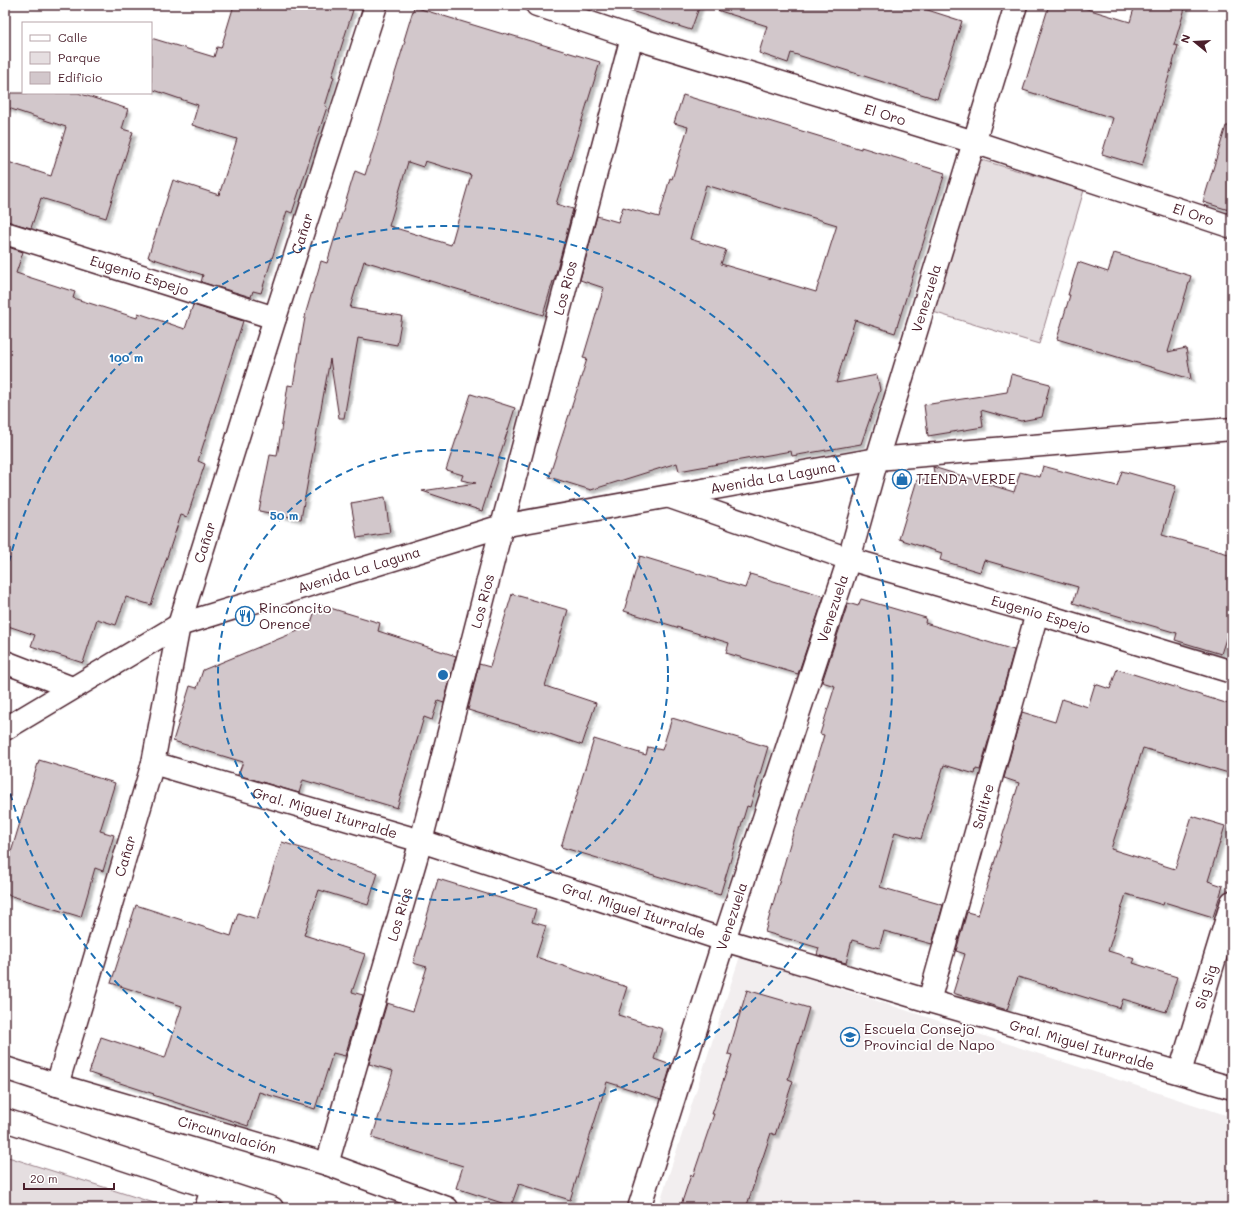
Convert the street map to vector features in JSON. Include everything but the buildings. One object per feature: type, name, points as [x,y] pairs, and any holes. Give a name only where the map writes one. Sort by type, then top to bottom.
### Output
[{"type":"street","name":"Cañar","points":[[57,1085],[153,763],[179,625],[275,318],[376,5]]},
{"type":"street","name":"El Oro","points":[[537,5],[632,37],[974,142],[1232,227]]},
{"type":"street","name":"Venezuela","points":[[639,1208],[724,940],[849,559],[877,459],[1016,5]]},
{"type":"street","name":"Los Rios","points":[[327,1164],[421,841],[502,526],[632,37]]},
{"type":"street","name":"Eugenio Espejo","points":[[5,233],[275,318]]},
{"type":"street","name":"Avenida La Laguna","points":[[5,729],[179,625],[502,526],[877,459],[1232,429]]},
{"type":"street","name":"Avenida La Laguna","points":[[669,497],[849,559]]},
{"type":"street","name":"Eugenio Espejo","points":[[849,559],[1037,613],[1232,672]]},
{"type":"street","name":"Salitre","points":[[929,1001],[1037,613]]},
{"type":"street","points":[[5,662],[72,688]]},
{"type":"street","name":"Gral. Miguel Iturralde","points":[[153,763],[421,841],[724,940],[929,1001],[1232,1088]]},
{"type":"street","name":"Sig Sig","points":[[1180,1072],[1232,902]]},
{"type":"street","name":"Circunvalación","points":[[5,1068],[57,1085],[327,1164],[447,1208]]},
{"type":"street","points":[[5,1120],[209,1198],[272,1208]]},
{"type":"shaded area","name":"Escuela Consejo Provincial de Napo","points":[[740,956],[1232,1117],[1232,1208],[658,1208]]},
{"type":"green space","points":[[978,159],[1084,190],[1039,344],[933,312]]},
{"type":"green space","points":[[5,1156],[170,1208],[5,1208]]},
{"type":"place","name":"TIENDA VERDE","points":[[902,479]]},
{"type":"place","name":"Rinconcito Orence","points":[[245,616]]},
{"type":"place","name":"Escuela Consejo Provincial de Napo","points":[[850,1037]]}]
